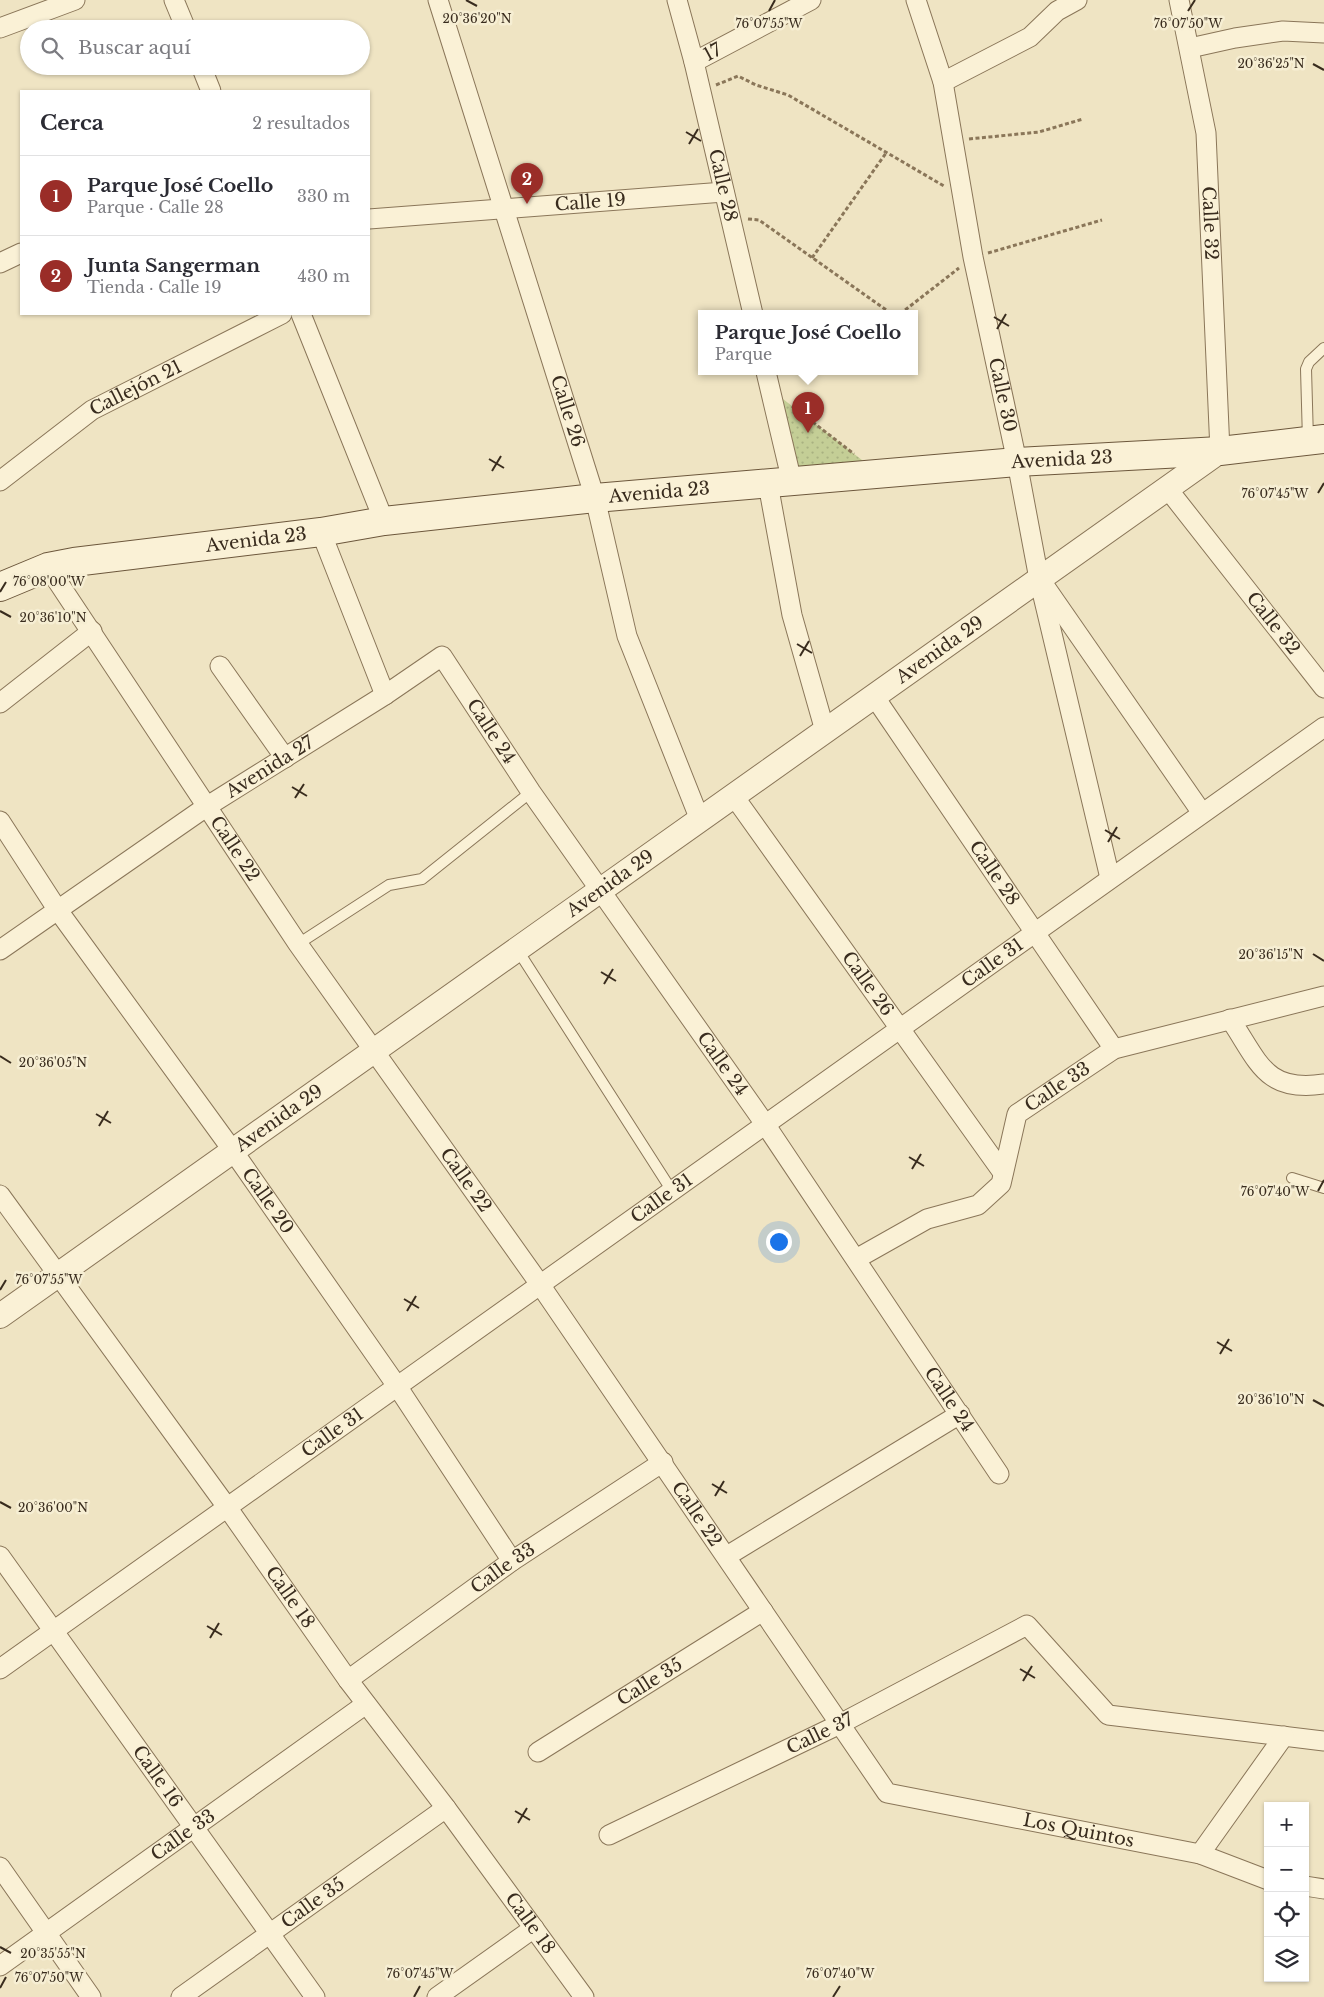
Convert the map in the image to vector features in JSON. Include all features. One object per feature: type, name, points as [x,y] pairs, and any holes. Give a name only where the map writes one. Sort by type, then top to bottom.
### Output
[{"type":"main road","name":"Avenida 23","points":[[0,587],[48,567],[321,532],[384,521],[595,498],[1017,462],[1220,451],[1316,440]]},
{"type":"street","points":[[22,20],[76,0]]},
{"type":"street","points":[[174,0],[182,20]]},
{"type":"street","name":"Calle 26","points":[[438,0],[595,498],[627,636],[700,820]]},
{"type":"street","name":"Calle 28","points":[[676,0],[694,62],[751,310]]},
{"type":"street","name":"17","points":[[694,62],[811,0]]},
{"type":"street","name":"Calle 30","points":[[916,0],[943,82],[973,257],[1017,462],[1039,579],[1110,878]]},
{"type":"street","points":[[943,82],[1030,37],[1056,5],[1077,0]]},
{"type":"street","name":"Calle 32","points":[[1179,0],[1206,133],[1220,451]]},
{"type":"street","points":[[0,28],[20,21]]},
{"type":"street","points":[[1190,48],[1236,38],[1283,32],[1324,33]]},
{"type":"street","points":[[205,75],[211,90]]},
{"type":"street","name":"Calle 19","points":[[370,219],[724,192]]},
{"type":"street","points":[[0,263],[20,253]]},
{"type":"street","name":"Callejón 21","points":[[0,481],[92,410],[280,315]]},
{"type":"street","points":[[300,315],[384,521]]},
{"type":"street","points":[[768,380],[792,615],[824,731]]},
{"type":"street","name":"Avenida 29","points":[[0,1316],[375,1052],[733,795],[1220,451]]},
{"type":"street","name":"Calle 32","points":[[1166,488],[1324,688]]},
{"type":"street","points":[[321,532],[386,695]]},
{"type":"street","name":"Calle 22","points":[[48,567],[298,944],[539,1283],[887,1792]]},
{"type":"street","points":[[1039,579],[1202,813]]},
{"type":"street","points":[[0,704],[92,632]]},
{"type":"street","name":"Avenida 27","points":[[0,950],[206,807],[386,695],[442,656]]},
{"type":"street","name":"Calle 24","points":[[442,656],[531,792],[765,1124],[960,1414],[998,1474]]},
{"type":"street","points":[[220,666],[285,758]]},
{"type":"street","name":"Calle 28","points":[[874,696],[1114,1049]]},
{"type":"street","name":"Calle 31","points":[[0,1669],[398,1386],[539,1283],[1324,726]]},
{"type":"street","name":"Calle 26","points":[[733,795],[1003,1173]]},
{"type":"street","name":"Calle 20","points":[[0,821],[57,909],[233,1151],[398,1386],[512,1561]]},
{"type":"street","name":"Calle 33","points":[[856,1259],[927,1219],[978,1205],[1001,1184],[1017,1114],[1114,1049],[1230,1018],[1324,996]]},
{"type":"street","points":[[1230,1018],[1267,1074],[1283,1084],[1306,1087],[1324,1084]]},
{"type":"street","name":"Calle 18","points":[[0,1195],[227,1507],[348,1680],[446,1808],[584,1997]]},
{"type":"street","points":[[727,1556],[960,1414]]},
{"type":"street","name":"Calle 33","points":[[348,1680],[512,1561],[662,1462]]},
{"type":"street","name":"Calle 16","points":[[0,1556],[315,1997]]},
{"type":"street","name":"Calle 35","points":[[538,1752],[763,1611]]},
{"type":"street","name":"Calle 37","points":[[609,1835],[840,1724],[1027,1625],[1108,1715],[1284,1736]]},
{"type":"street","name":"Calle 33","points":[[0,1966],[194,1829],[366,1704]]},
{"type":"street","points":[[1200,1854],[1284,1736],[1324,1742]]},
{"type":"street","name":"Los Quintos","points":[[887,1792],[1200,1854],[1264,1878]]},
{"type":"street","name":"Calle 35","points":[[181,1997],[446,1808]]},
{"type":"street","points":[[0,1868],[91,1997]]},
{"type":"street","points":[[1309,1887],[1324,1889]]},
{"type":"street","points":[[437,1997],[534,1928]]},
{"type":"lane","points":[[1316,440],[1306,369],[1309,362],[1324,348]]},
{"type":"lane","points":[[298,944],[389,885],[422,879],[531,792]]},
{"type":"lane","points":[[517,949],[672,1190]]},
{"type":"lane","points":[[1292,1178],[1324,1188]]},
{"type":"path","points":[[701,91],[738,76],[756,85],[788,95],[962,196]]},
{"type":"path","points":[[954,140],[1039,132],[1083,119]]},
{"type":"path","points":[[812,258],[886,153]]},
{"type":"path","points":[[730,219],[759,220],[886,310]]},
{"type":"path","points":[[905,310],[973,257],[1102,220]]},
{"type":"path","points":[[768,380],[880,474]]},
{"type":"green space","points":[[783,399],[871,467],[796,476]]},
{"type":"place","name":"Junta Sangerman","points":[[527,204]]},
{"type":"place","name":"Parque José Coello","points":[[808,433]]}]
